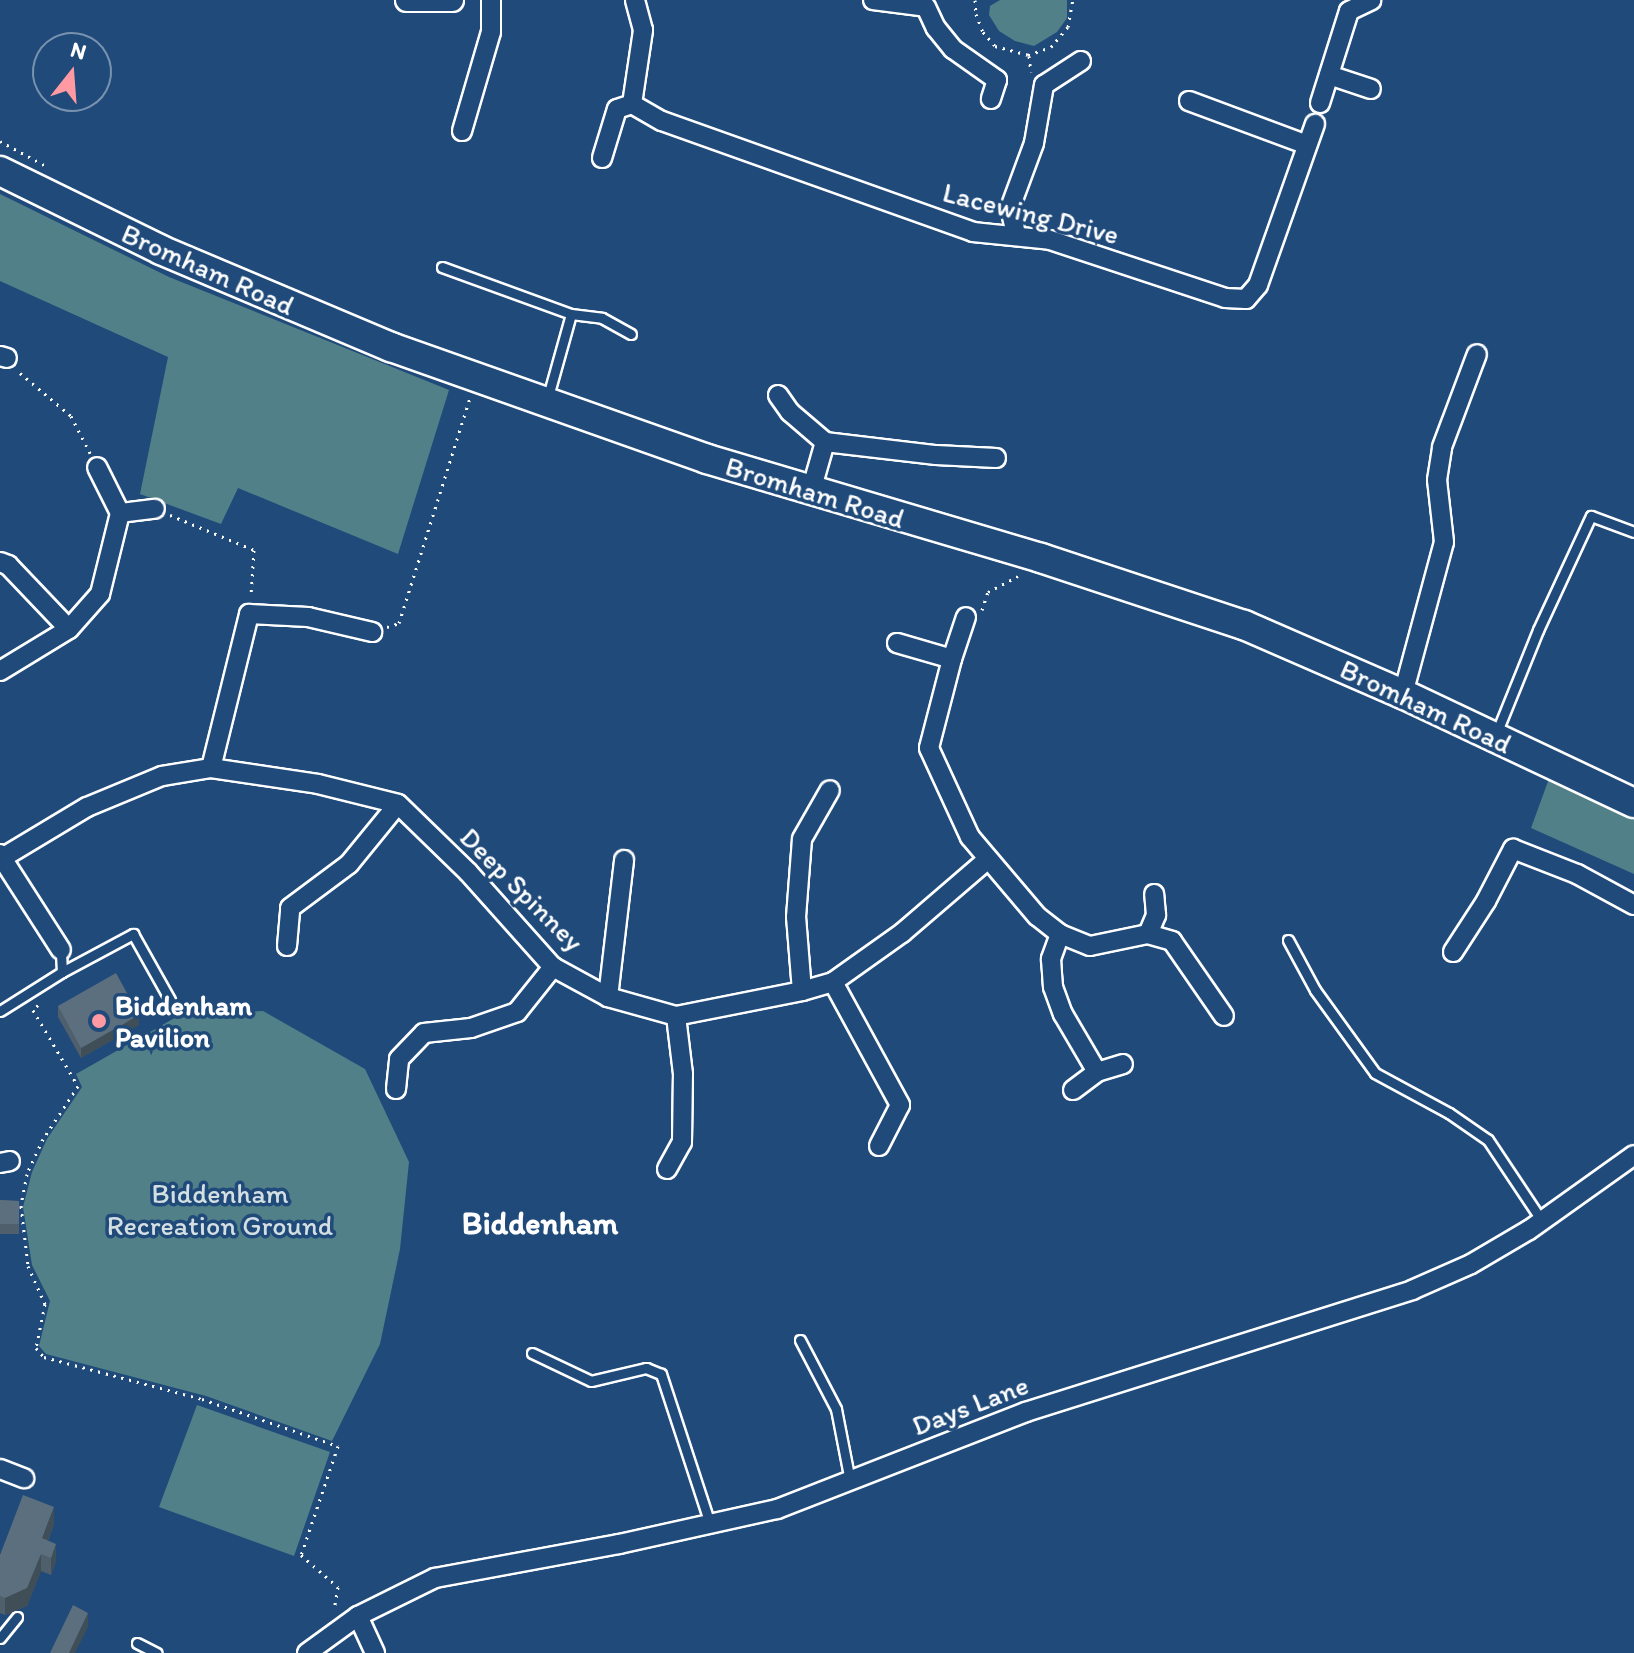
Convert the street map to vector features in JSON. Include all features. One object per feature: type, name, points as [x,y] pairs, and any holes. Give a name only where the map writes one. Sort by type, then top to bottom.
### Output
[{"type":"main road","name":"Bromham Road","points":[[0,171],[257,292],[476,378],[707,459],[1197,607],[1403,694],[1634,803]]},
{"type":"street","points":[[407,0],[452,0]]},
{"type":"street","points":[[462,131],[491,32],[491,0]]},
{"type":"street","points":[[873,0],[929,3],[936,28],[953,49],[997,80],[991,99]]},
{"type":"street","points":[[1320,103],[1349,11],[1372,0]]},
{"type":"street","points":[[602,158],[617,109],[632,104],[643,30],[639,1]]},
{"type":"street","points":[[1016,234],[1010,208],[1034,143],[1044,85],[1081,61]]},
{"type":"street","points":[[1329,75],[1371,89]]},
{"type":"street","points":[[1189,101],[1307,145],[1315,124]]},
{"type":"street","name":"Lacewing Drive","points":[[632,104],[662,121],[973,232],[1016,234],[1050,240],[1225,298],[1246,299],[1258,285],[1307,145]]},
{"type":"street","points":[[1403,694],[1444,542],[1437,480],[1442,447],[1477,354]]},
{"type":"street","points":[[778,395],[790,412],[825,442],[996,458]]},
{"type":"street","points":[[811,491],[825,442]]},
{"type":"street","points":[[0,671],[69,629],[100,594],[120,513],[97,467]]},
{"type":"street","points":[[120,513],[155,509]]},
{"type":"street","points":[[0,562],[8,565],[69,629]]},
{"type":"street","points":[[211,768],[249,614],[308,617],[372,632]]},
{"type":"street","points":[[966,617],[929,748],[970,837],[1037,916],[1060,934],[1090,946],[1148,934],[1172,941],[1224,1016]]},
{"type":"street","points":[[897,643],[952,659]]},
{"type":"street","points":[[61,950],[1,856],[87,807],[162,776],[211,768],[318,784],[398,804],[349,864],[290,908],[287,946]]},
{"type":"street","points":[[802,991],[796,917],[802,839],[830,790]]},
{"type":"street","name":"Deep Spinney","points":[[398,804],[468,872],[553,967],[608,997],[676,1016],[833,982],[902,933],[988,859]]},
{"type":"street","points":[[1453,952],[1486,901],[1513,849],[1577,874],[1634,905]]},
{"type":"street","points":[[608,997],[624,860]]},
{"type":"street","points":[[1148,934],[1156,915],[1154,894]]},
{"type":"street","points":[[1060,934],[1051,959],[1053,987],[1063,1014],[1097,1072]]},
{"type":"street","points":[[396,1089],[399,1059],[424,1033],[471,1028],[517,1012],[553,967]]},
{"type":"street","points":[[833,982],[900,1105],[879,1146]]},
{"type":"street","points":[[667,1169],[682,1142],[683,1074],[676,1016]]},
{"type":"street","points":[[1073,1090],[1097,1072],[1123,1064]]},
{"type":"street","name":"Days Lane","points":[[307,1653],[358,1616],[435,1578],[777,1509],[1026,1412],[1412,1290],[1471,1264],[1542,1221],[1634,1155]]},
{"type":"street","points":[[0,1470],[24,1478]]},
{"type":"street","points":[[358,1616],[375,1653]]},
{"type":"lane","points":[[442,267],[571,314],[602,318],[631,334]]},
{"type":"lane","points":[[546,403],[571,314]]},
{"type":"lane","points":[[1495,737],[1538,630],[1591,516],[1634,532]]},
{"type":"lane","points":[[0,1011],[62,972],[133,934],[170,1000]]},
{"type":"lane","points":[[1288,940],[1315,990],[1375,1073],[1449,1113],[1488,1140],[1542,1221]]},
{"type":"lane","points":[[61,950],[62,972]]},
{"type":"lane","points":[[800,1340],[836,1409],[850,1481]]},
{"type":"lane","points":[[532,1353],[591,1381],[646,1368],[661,1374],[710,1524]]},
{"type":"lane","points":[[0,1638],[17,1617]]},
{"type":"lane","points":[[137,1643],[157,1653]]},
{"type":"path","points":[[975,0],[976,14],[983,32],[995,46],[1028,55],[1051,47],[1068,27],[1073,0]]},
{"type":"path","points":[[0,141],[56,171]]},
{"type":"path","points":[[4,357],[71,416],[97,467]]},
{"type":"path","points":[[372,632],[399,623],[476,378]]},
{"type":"path","points":[[155,509],[254,550],[249,614]]},
{"type":"path","points":[[966,617],[978,620],[988,592],[1022,574]]},
{"type":"path","points":[[43,999],[33,1010],[78,1086],[43,1139],[27,1174],[21,1206],[28,1266],[45,1304],[36,1348],[44,1357],[202,1399],[338,1446],[301,1555],[338,1587],[331,1624],[334,1632]]},
{"type":"green space","points":[[1000,0],[1067,0],[1067,18],[1057,32],[1034,46],[1015,41],[999,31],[989,15],[990,6]]},
{"type":"green space","points":[[0,194],[169,277],[449,390],[398,554],[238,488],[221,524],[140,494],[168,357],[0,281]]},
{"type":"green space","points":[[1550,776],[1634,818],[1634,874],[1531,828]]},
{"type":"green space","name":"Biddenham Recreation Ground","points":[[201,1003],[220,1013],[263,1011],[365,1069],[409,1162],[400,1249],[380,1344],[332,1441],[206,1396],[46,1354],[39,1346],[50,1301],[32,1265],[23,1207],[32,1172],[47,1139],[82,1087],[76,1074]]},
{"type":"green space","points":[[197,1405],[330,1452],[294,1556],[159,1507]]},
{"type":"building","name":"Biddenham Pavilion","points":[[116,973],[139,1015],[81,1048],[58,1006]]},
{"type":"building","points":[[0,1200],[19,1201],[19,1224],[0,1224]]},
{"type":"building","points":[[23,1495],[54,1507],[42,1538],[56,1544],[51,1558],[41,1554],[27,1588],[5,1598],[0,1596],[0,1555]]},
{"type":"building","points":[[73,1605],[88,1613],[69,1653],[50,1653]]},
{"type":"place","name":"Biddenham Pavilion","points":[[99,1021]]},
{"type":"district","name":"Biddenham","points":[[540,1223]]}]
